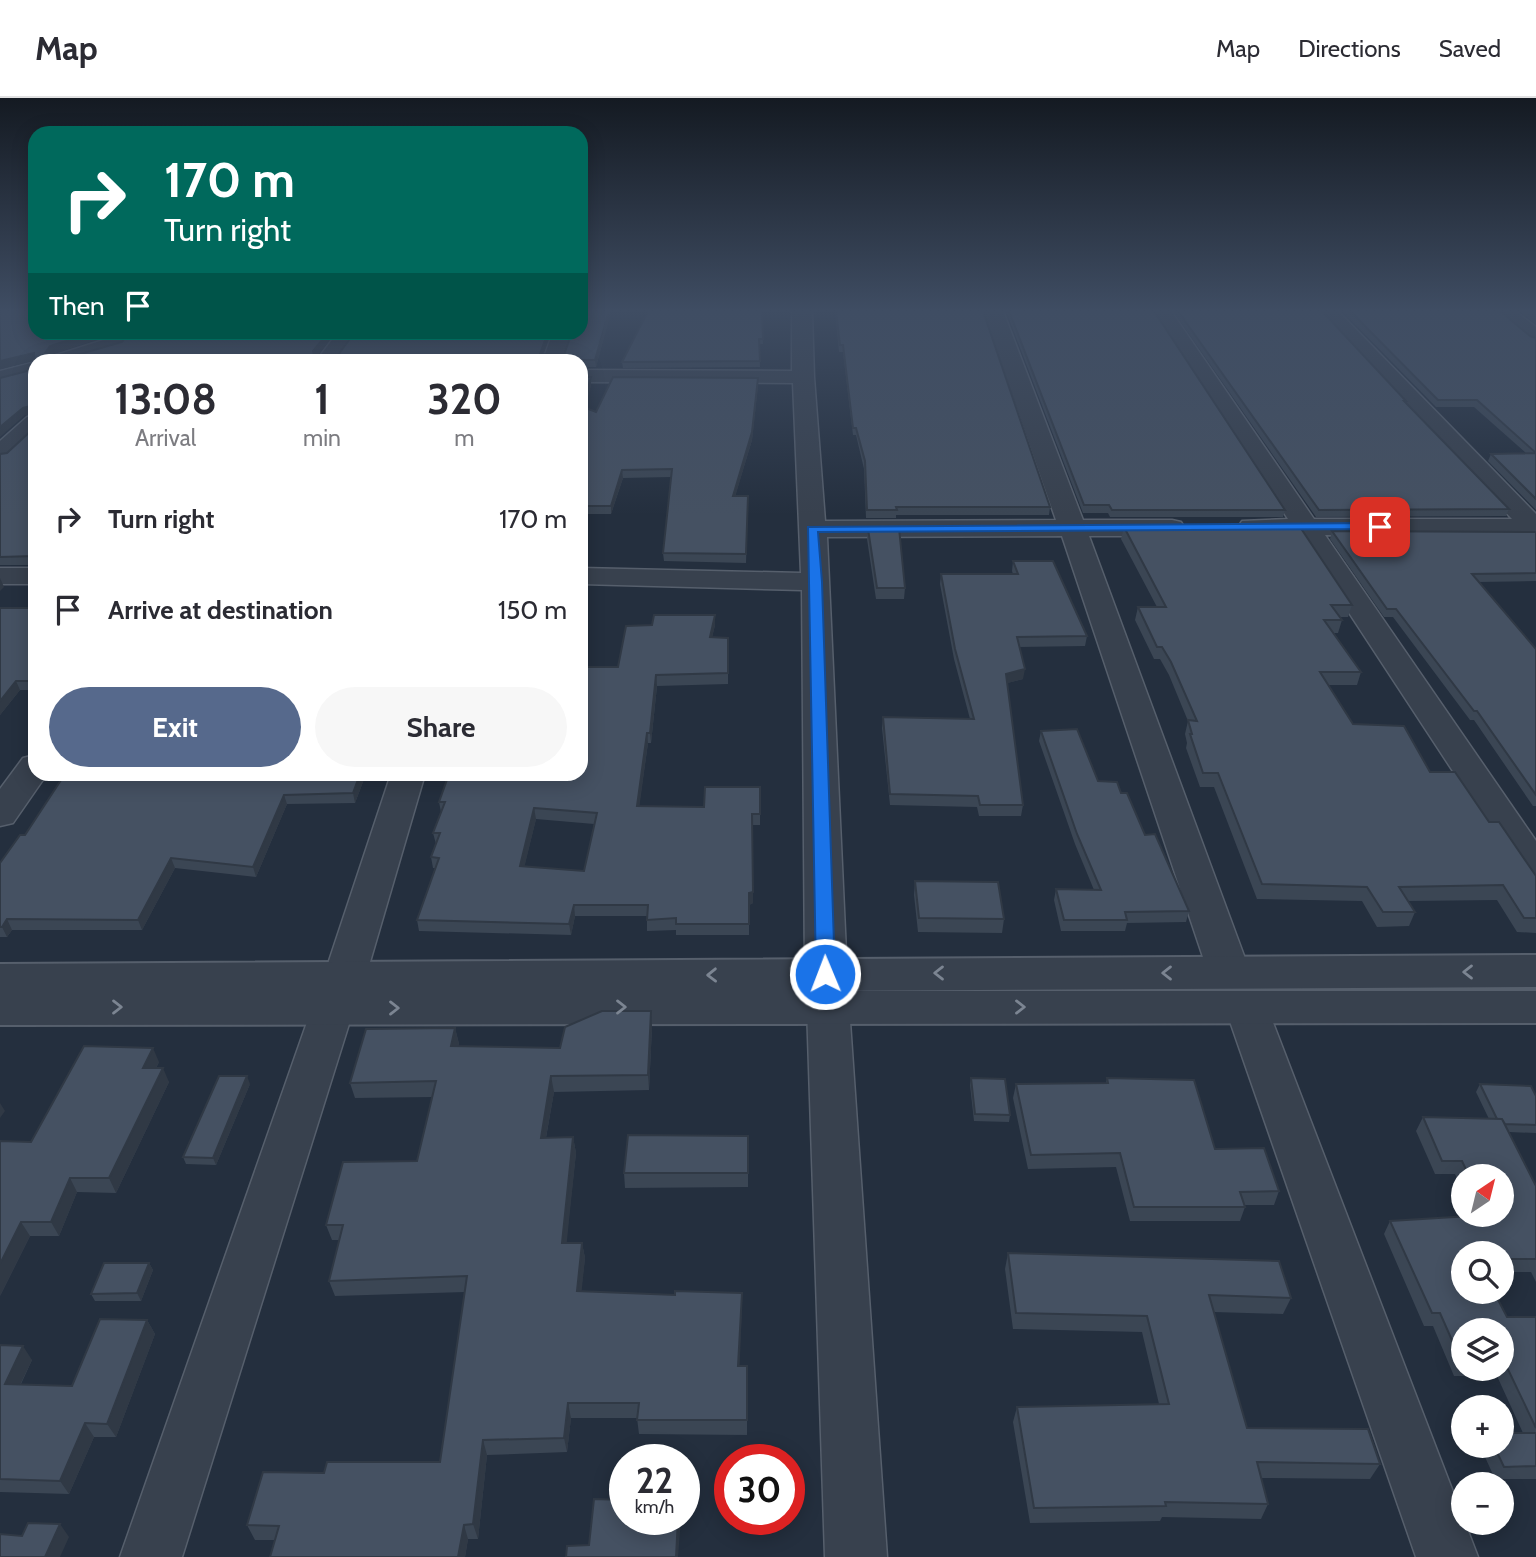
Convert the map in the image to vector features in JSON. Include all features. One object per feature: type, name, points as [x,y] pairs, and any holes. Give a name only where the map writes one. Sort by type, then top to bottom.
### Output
[{"type":"street","points":[[803,379],[816,582],[827,991],[856,1557]]},
{"type":"street","points":[[1018,379],[1237,990],[1447,1557]]},
{"type":"street","points":[[1206,379],[1536,869]]},
{"type":"street","points":[[1392,379],[1535,528]]},
{"type":"street","points":[[0,454],[28,428]]},
{"type":"street","points":[[812,529],[1195,528]]},
{"type":"street","points":[[1222,528],[1535,528]]},
{"type":"street","points":[[0,576],[28,576]]},
{"type":"street","points":[[588,576],[816,582]]},
{"type":"street","points":[[0,815],[28,775]]},
{"type":"street","points":[[151,1557],[306,1096],[406,781]]},
{"type":"street","points":[[1237,990],[1536,971]]},
{"type":"street","points":[[0,980],[338,993]]},
{"type":"street","points":[[0,1007],[338,993],[1237,990],[1536,1007]]},
{"type":"building","points":[[0,379],[28,379],[28,407],[0,427]]},
{"type":"building","points":[[612,379],[758,379],[752,432],[733,496],[748,496],[746,554],[663,553],[672,469],[622,470],[611,506],[588,506],[588,409],[596,412]]},
{"type":"building","points":[[847,379],[1006,379],[1050,507],[896,507],[897,510],[867,510],[865,461],[856,428],[853,428]]},
{"type":"building","points":[[1035,379],[1199,379],[1285,510],[1112,510],[1109,505],[1084,505]]},
{"type":"building","points":[[1226,379],[1386,379],[1509,509],[1319,510]]},
{"type":"building","points":[[1417,379],[1536,379],[1536,453],[1477,400],[1438,400]]},
{"type":"building","points":[[28,434],[28,556],[0,557],[0,454],[7,453]]},
{"type":"building","points":[[1536,453],[1536,499],[1491,454]]},
{"type":"building","points":[[1124,527],[1300,527],[1352,605],[1331,605],[1342,620],[1324,620],[1361,672],[1320,672],[1353,724],[1404,726],[1430,772],[1455,772],[1489,822],[1499,822],[1536,876],[1536,918],[1524,918],[1503,885],[1399,887],[1415,912],[1383,912],[1367,887],[1262,884],[1218,773],[1203,773],[1188,720],[1197,721],[1171,662],[1162,647],[1157,647],[1138,607],[1166,607]]},
{"type":"building","points":[[899,528],[905,588],[877,588],[868,529]]},
{"type":"building","points":[[1332,531],[1536,532],[1536,573],[1472,574],[1536,649],[1536,795],[1477,711],[1474,711],[1396,609],[1387,609]]},
{"type":"building","points":[[1013,561],[1053,561],[1087,636],[1017,637],[1025,669],[1006,674],[1023,805],[980,805],[978,796],[890,794],[883,717],[974,719],[955,649],[941,574],[1018,574]]},
{"type":"building","points":[[0,608],[28,608],[28,681],[16,681],[0,701]]},
{"type":"building","points":[[654,615],[715,615],[710,637],[728,638],[728,673],[656,675],[650,733],[647,733],[637,806],[704,807],[705,787],[760,787],[760,814],[752,814],[753,892],[749,893],[749,924],[676,924],[676,918],[647,920],[648,905],[574,905],[569,924],[417,920],[439,858],[431,857],[440,833],[433,833],[445,802],[439,802],[446,781],[588,781],[588,667],[618,667],[626,626],[652,625]],"holes":[[[534,808],[597,813],[584,871],[520,866]]]},
{"type":"building","points":[[1077,729],[1098,781],[1117,782],[1121,793],[1127,793],[1145,835],[1155,834],[1189,911],[1125,912],[1127,920],[1064,920],[1056,889],[1101,890],[1077,834],[1041,731]]},
{"type":"building","points":[[60,781],[357,781],[353,793],[284,795],[253,867],[171,858],[138,920],[7,919],[0,927],[0,863],[20,835],[25,835]]},
{"type":"building","points":[[915,881],[998,882],[1004,919],[919,918]]},
{"type":"building","points":[[602,1011],[651,1011],[648,1075],[551,1076],[541,1138],[573,1137],[562,1243],[582,1243],[577,1291],[675,1295],[675,1291],[742,1293],[738,1366],[747,1366],[747,1420],[637,1420],[639,1403],[568,1403],[564,1438],[483,1440],[473,1524],[464,1525],[458,1557],[270,1557],[279,1526],[247,1525],[263,1472],[324,1473],[327,1462],[440,1462],[467,1276],[329,1281],[343,1225],[326,1225],[343,1162],[417,1161],[436,1081],[350,1083],[366,1029],[455,1028],[451,1046],[560,1048],[565,1027]]},
{"type":"building","points":[[84,1046],[153,1048],[143,1068],[163,1068],[109,1178],[70,1178],[51,1222],[21,1222],[0,1264],[0,1141],[31,1142]]},
{"type":"building","points":[[219,1076],[247,1076],[213,1158],[183,1157]]},
{"type":"building","points":[[971,1078],[1005,1079],[1010,1115],[975,1114]]},
{"type":"building","points":[[1107,1078],[1194,1080],[1215,1149],[1264,1148],[1279,1191],[1240,1192],[1245,1207],[1134,1207],[1120,1153],[1031,1155],[1016,1084],[1108,1083]]},
{"type":"building","points":[[1480,1084],[1531,1086],[1536,1096],[1536,1125],[1505,1124],[1502,1119],[1497,1119]]},
{"type":"building","points":[[1423,1117],[1502,1119],[1536,1186],[1536,1259],[1514,1259],[1514,1241],[1451,1241],[1451,1304],[1500,1304],[1507,1317],[1536,1317],[1536,1428],[1514,1381],[1514,1318],[1451,1318],[1451,1338],[1440,1313],[1432,1313],[1390,1221],[1451,1217],[1451,1227],[1514,1227],[1514,1164],[1463,1164],[1462,1161],[1442,1161]]},
{"type":"building","points":[[628,1135],[748,1136],[748,1173],[624,1173]]},
{"type":"building","points":[[1008,1253],[1279,1261],[1291,1298],[1209,1295],[1247,1428],[1368,1429],[1380,1464],[1257,1462],[1268,1504],[1165,1502],[1166,1506],[1034,1508],[1017,1407],[1169,1404],[1147,1316],[1016,1313]]},
{"type":"building","points":[[104,1263],[149,1263],[137,1293],[91,1294]]},
{"type":"building","points":[[100,1319],[147,1320],[107,1424],[85,1423],[60,1481],[0,1479],[0,1345],[23,1346],[5,1384],[72,1386]]},
{"type":"building","points":[[1514,1433],[1536,1433],[1536,1466],[1504,1467],[1500,1458],[1514,1458]]},
{"type":"building","points":[[594,1499],[609,1499],[609,1535],[677,1535],[676,1557],[566,1557],[567,1546],[589,1545]]},
{"type":"building","points":[[28,1523],[60,1524],[45,1557],[0,1557],[0,1534],[22,1536]]},
{"type":"route","points":[[825,974],[816,582],[812,529],[1380,527]]}]
